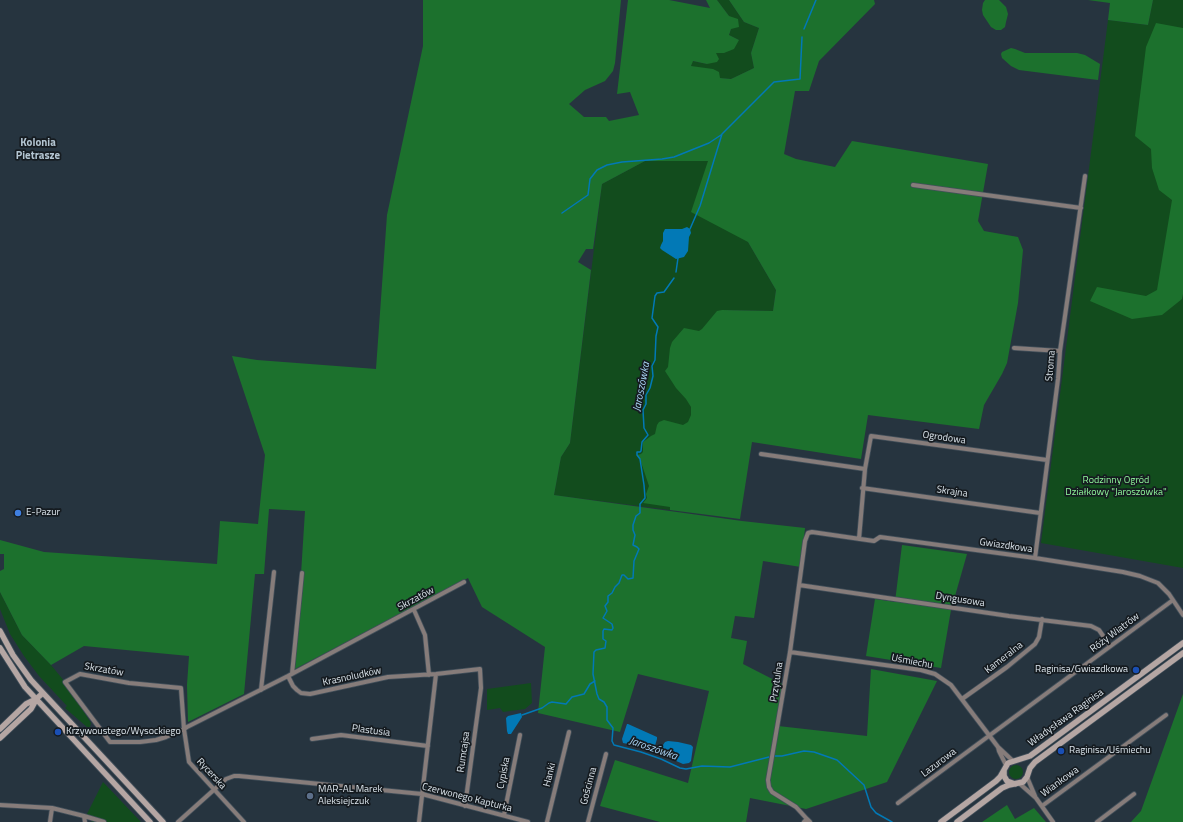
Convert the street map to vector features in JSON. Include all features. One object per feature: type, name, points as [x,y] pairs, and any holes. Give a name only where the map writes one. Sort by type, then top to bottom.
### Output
[{"type":"main road","points":[[0,631],[6,644],[21,667],[43,693],[163,822]]},
{"type":"main road","name":"Władysława Raginisa","points":[[1015,761],[1030,756],[1183,642]]},
{"type":"main road","points":[[0,648],[14,672],[36,700],[150,822]]},
{"type":"main road","name":"Władysława Raginisa","points":[[1027,775],[1032,764],[1056,745],[1183,653]]},
{"type":"main road","points":[[0,738],[31,709],[36,700],[43,693]]},
{"type":"main road","points":[[0,729],[26,704],[36,700]]},
{"type":"main road","points":[[942,822],[996,780],[1005,768],[1015,761],[1024,763],[1027,768],[1027,775],[1017,784],[1002,788],[957,822]]},
{"type":"main road","points":[[1005,768],[1006,778],[1009,782],[1017,784]]},
{"type":"street","name":"Stroma","points":[[1035,558],[1058,379],[1060,351],[1085,176]]},
{"type":"street","points":[[913,185],[1081,208]]},
{"type":"street","points":[[1014,348],[1060,351]]},
{"type":"street","name":"Ogrodowa","points":[[859,539],[862,488],[871,436],[1047,460]]},
{"type":"street","points":[[761,454],[865,469]]},
{"type":"street","name":"Skrajna","points":[[862,488],[1040,513]]},
{"type":"street","name":"Gwiazdkowa","points":[[812,532],[874,541],[880,537],[1035,558],[1123,572],[1140,576],[1158,583],[1164,588],[1183,615]]},
{"type":"street","name":"Przytulna","points":[[807,821],[796,807],[772,792],[768,783],[790,652],[805,537],[808,533],[812,532]]},
{"type":"street","points":[[261,690],[274,572]]},
{"type":"street","points":[[290,675],[302,573]]},
{"type":"street","name":"Skrzatów","points":[[184,728],[181,688],[129,683],[80,674],[65,682],[110,742],[156,740],[184,728],[261,690],[414,610],[464,582]]},
{"type":"street","name":"Dyngusowa","points":[[799,585],[1009,616],[1091,626],[1099,630],[1110,646]]},
{"type":"street","name":"Róży Wiatrów","points":[[989,735],[1173,600]]},
{"type":"street","points":[[414,610],[425,635],[429,675]]},
{"type":"street","name":"Kameralna","points":[[962,699],[1007,667],[1035,644],[1039,637],[1042,619]]},
{"type":"street","name":"Uśmiechu","points":[[790,652],[928,671],[948,682],[998,747],[1015,761]]},
{"type":"street","name":"Krasnoludków","points":[[290,675],[293,686],[297,690],[301,693],[310,694],[388,677],[429,675],[480,669]]},
{"type":"street","name":"Rumcajsa","points":[[465,806],[481,688],[480,669]]},
{"type":"street","points":[[419,822],[436,674]]},
{"type":"street","name":"Wiankowa","points":[[1042,806],[1166,715]]},
{"type":"street","name":"Rycerska","points":[[184,728],[189,762],[244,822]]},
{"type":"street","name":"Hanki","points":[[547,822],[569,732]]},
{"type":"street","name":"Plastusia","points":[[312,739],[340,735],[428,746]]},
{"type":"street","name":"Cypiska","points":[[504,815],[520,735]]},
{"type":"street","name":"Lazurowa","points":[[898,803],[989,735]]},
{"type":"street","name":"Uśmiechu","points":[[998,747],[1005,768]]},
{"type":"street","name":"Gościnna","points":[[588,822],[606,754]]},
{"type":"street","points":[[1027,775],[1036,798],[1053,822]]},
{"type":"street","name":"Czerwonego Kapturka","points":[[178,822],[214,789],[230,777],[239,776],[422,794],[528,822]]},
{"type":"street","points":[[1017,784],[1036,798]]},
{"type":"street","points":[[1097,822],[1134,794]]},
{"type":"street","points":[[0,805],[52,808],[104,822]]},
{"type":"street","points":[[50,822],[52,808]]},
{"type":"street","points":[[84,816],[85,822]]},
{"type":"green space","points":[[423,0],[621,0],[613,71],[605,81],[585,90],[569,104],[584,117],[606,117],[609,121],[639,115],[630,92],[617,94],[628,0],[669,0],[710,8],[706,0],[717,0],[729,16],[738,19],[739,27],[731,29],[729,35],[739,40],[734,49],[724,53],[716,53],[719,59],[717,62],[707,64],[693,61],[691,66],[713,69],[719,72],[720,78],[731,79],[754,68],[751,53],[759,28],[744,22],[729,0],[874,0],[875,4],[819,61],[809,91],[795,91],[784,154],[796,159],[835,167],[852,141],[988,164],[978,221],[984,231],[1018,237],[1023,250],[1018,303],[1007,363],[984,405],[979,429],[868,415],[861,459],[752,442],[740,519],[670,510],[670,507],[643,503],[647,498],[646,494],[649,486],[640,459],[637,455],[643,452],[643,442],[655,434],[659,422],[664,420],[683,425],[688,422],[691,415],[691,407],[665,371],[668,367],[672,342],[684,328],[699,331],[717,311],[722,310],[773,311],[776,290],[748,242],[691,212],[708,161],[645,161],[602,184],[593,249],[586,249],[578,262],[591,270],[570,443],[561,457],[554,495],[742,521],[805,528],[801,567],[763,561],[754,618],[735,616],[731,638],[747,641],[743,664],[784,685],[778,726],[867,736],[871,669],[937,681],[887,782],[806,809],[750,798],[746,822],[660,822],[600,806],[615,760],[688,783],[709,691],[638,674],[620,732],[538,713],[545,647],[482,607],[468,578],[295,669],[305,511],[269,509],[264,574],[255,574],[244,694],[188,722],[187,685],[189,656],[84,646],[51,665],[22,635],[0,592],[0,571],[4,569],[4,554],[0,554],[0,540],[44,552],[217,564],[220,521],[258,524],[265,455],[232,356],[257,360],[376,369],[387,215],[423,46]]},
{"type":"green space","points":[[717,0],[729,0],[744,22],[759,28],[751,53],[754,68],[731,79],[720,78],[691,66],[692,61],[707,64],[716,53],[724,53],[739,40],[729,35],[731,29],[729,16]]},
{"type":"green space","points":[[985,0],[999,0],[1006,7],[1008,14],[1005,27],[1001,30],[996,30],[991,27],[983,15],[982,10]]},
{"type":"green space","points":[[1088,0],[1153,0],[1148,25],[1108,20],[1110,3]]},
{"type":"green space","name":"Rodzinny Ogród Działkowy \"Jaroszówka\"","points":[[1153,0],[1183,0],[1183,568],[1041,543],[1108,20],[1148,25]]},
{"type":"green space","points":[[1156,23],[1183,28],[1183,294],[1182,299],[1162,315],[1132,319],[1090,301],[1097,287],[1146,296],[1157,290],[1172,200],[1159,190],[1152,168],[1151,149],[1135,136],[1146,47]]},
{"type":"green space","points":[[1011,48],[1025,53],[1077,53],[1085,55],[1100,64],[1098,80],[1019,70],[1011,66],[1002,58],[1002,52]]},
{"type":"green space","points":[[645,161],[708,161],[748,242],[776,290],[773,311],[727,310],[670,510],[554,495],[561,457],[570,443],[602,184]]},
{"type":"green space","points":[[902,545],[967,554],[951,610],[941,668],[866,656],[875,599],[895,602]]},
{"type":"green space","points":[[0,592],[22,635],[65,682],[91,723],[90,727],[87,727],[65,708],[67,706],[39,676],[24,656],[10,634],[0,609]]},
{"type":"green space","points":[[531,683],[532,703],[525,709],[503,712],[500,708],[487,710],[487,689]]},
{"type":"green space","points":[[1183,694],[1183,822],[1131,822],[1141,811]]},
{"type":"green space","points":[[1013,765],[1019,765],[1023,769],[1023,775],[1019,779],[1013,779],[1009,775],[1009,769]]},
{"type":"green space","points":[[103,782],[141,822],[92,822],[87,814]]},
{"type":"green space","points":[[1007,805],[1015,819],[1034,808],[1046,822],[982,822]]},
{"type":"water","points":[[687,227],[690,229],[691,233],[689,237],[688,251],[684,257],[676,259],[660,248],[665,229],[682,229]]},
{"type":"water","points":[[521,713],[522,717],[511,734],[508,734],[506,718],[508,716]]},
{"type":"water","points":[[627,724],[657,737],[654,749],[623,743],[622,739]]},
{"type":"water","points":[[668,741],[691,745],[693,747],[691,761],[683,764],[674,760],[672,755],[662,754],[663,745]]},
{"type":"waterway","points":[[804,29],[816,0]]},
{"type":"waterway","points":[[690,229],[700,206],[722,134],[774,82],[800,79],[802,37]]},
{"type":"waterway","points":[[562,213],[588,195],[590,179],[597,170],[607,165],[622,162],[674,157],[709,143],[721,135]]},
{"type":"waterway","points":[[676,272],[678,258]]},
{"type":"waterway","name":"Jaroszówka","points":[[674,278],[664,292],[657,293],[655,296],[652,318],[658,327],[655,360],[652,366],[653,376],[650,388],[646,395],[646,404],[643,410],[644,428],[648,435],[642,442],[641,451],[637,452],[640,459],[645,498],[640,504],[640,513],[636,516],[633,525],[635,535],[633,545],[639,549],[634,561],[633,578],[628,579],[622,575],[619,583],[608,596],[608,602],[605,606],[607,611],[603,618],[612,624],[613,628],[612,630],[604,629],[603,631],[603,639],[606,641],[605,648],[594,652],[593,674],[599,699],[604,702],[607,707],[607,720],[613,728],[612,741],[614,745],[641,752],[686,769],[702,766],[730,767],[769,757]]},
{"type":"waterway","points":[[522,715],[542,708],[552,702],[566,704],[572,697],[584,694],[590,684],[595,681]]},
{"type":"waterway","name":"Jaroszówka","points":[[774,756],[782,756],[804,751],[814,752],[837,760],[864,785],[871,807],[876,813],[892,822]]},
{"type":"place","name":"E-Pazur","points":[[18,513]]},
{"type":"place","name":"Raginisa/Gwiazdkowa","points":[[1136,670]]},
{"type":"place","name":"Krzywoustego/Wysockiego","points":[[58,732]]},
{"type":"place","name":"Raginisa/Uśmiechu","points":[[1061,751]]},
{"type":"place","name":"MAR-AL Marek Aleksiejczuk","points":[[310,796]]},
{"type":"district","name":"Kolonia Pietrasze","points":[[38,149]]}]
